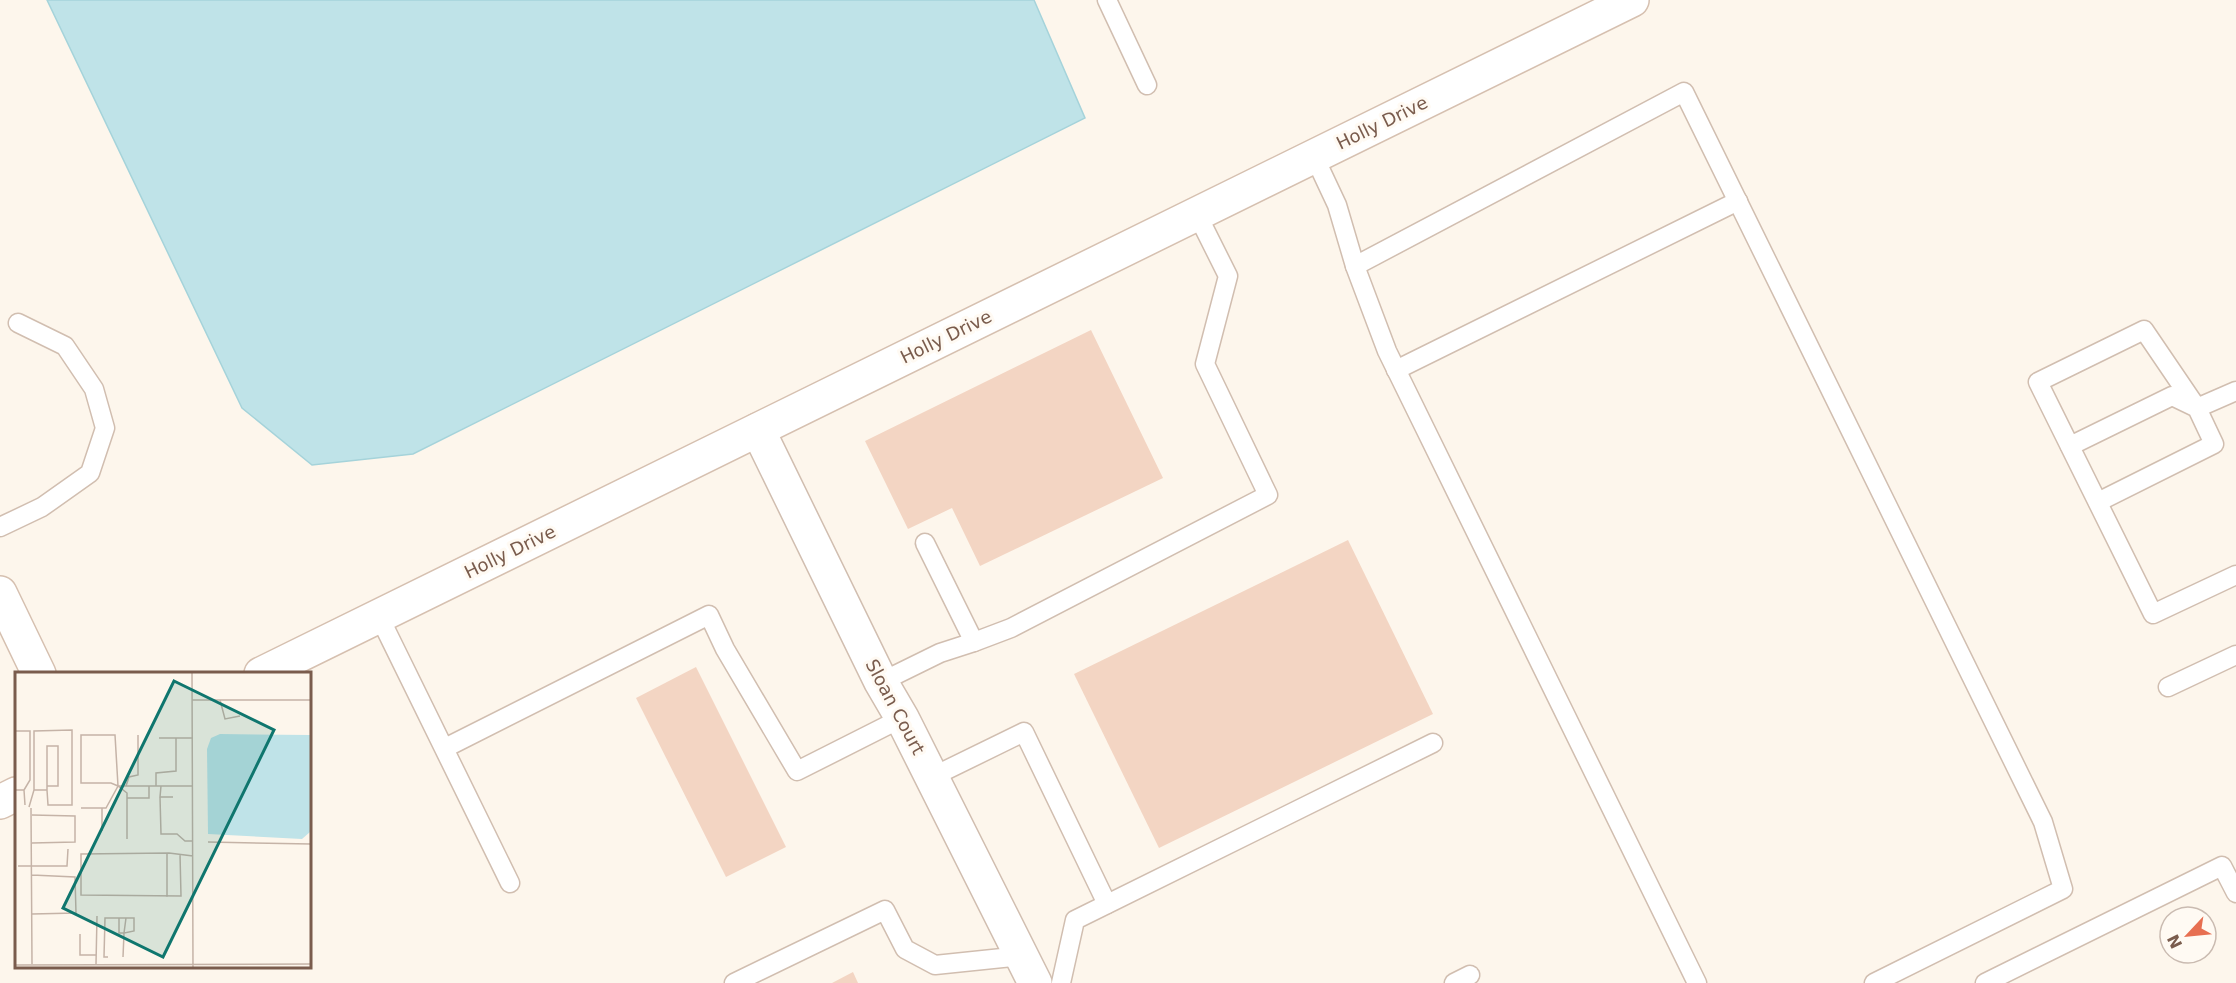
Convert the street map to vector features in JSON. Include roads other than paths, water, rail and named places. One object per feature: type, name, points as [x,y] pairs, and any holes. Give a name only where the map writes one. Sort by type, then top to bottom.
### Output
[{"type":"street","name":"Holly Drive","points":[[265,672],[1632,0]]},
{"type":"street","name":"Sloan Court","points":[[758,430],[881,682],[902,718],[1029,970]]},
{"type":"street","points":[[0,593],[38,672]]},
{"type":"street","points":[[0,802],[15,794]]},
{"type":"lane","points":[[1107,0],[1147,85]]},
{"type":"lane","points":[[1356,266],[1684,92],[2043,822],[2063,889],[1874,983]]},
{"type":"lane","points":[[1314,156],[1337,205],[1387,351],[1697,983]]},
{"type":"lane","points":[[1396,370],[1738,201]]},
{"type":"lane","points":[[881,682],[940,653],[1011,628],[1268,495],[1205,364],[1228,276],[1197,214]]},
{"type":"lane","points":[[0,527],[42,507],[90,473],[105,428],[94,388],[65,346],[18,323]]},
{"type":"lane","points":[[2098,502],[2214,444],[2197,408],[2144,330],[2038,382],[2070,446],[2098,502],[2154,614],[2236,575]]},
{"type":"lane","points":[[2070,446],[2172,396],[2197,408],[2236,391]]},
{"type":"lane","points":[[926,543],[974,642]]},
{"type":"lane","points":[[444,748],[709,615],[725,649],[797,771],[902,718]]},
{"type":"lane","points":[[379,616],[510,883]]},
{"type":"lane","points":[[2168,687],[2236,655]]},
{"type":"lane","points":[[932,777],[1024,732],[1107,904]]},
{"type":"lane","points":[[1061,983],[1075,920],[1433,744]]},
{"type":"lane","points":[[1985,983],[2222,866],[2236,893]]},
{"type":"lane","points":[[734,983],[885,910],[905,949],[935,965],[1029,970]]},
{"type":"water","points":[[47,0],[1034,0],[1085,118],[413,454],[312,465],[242,408]]}]
